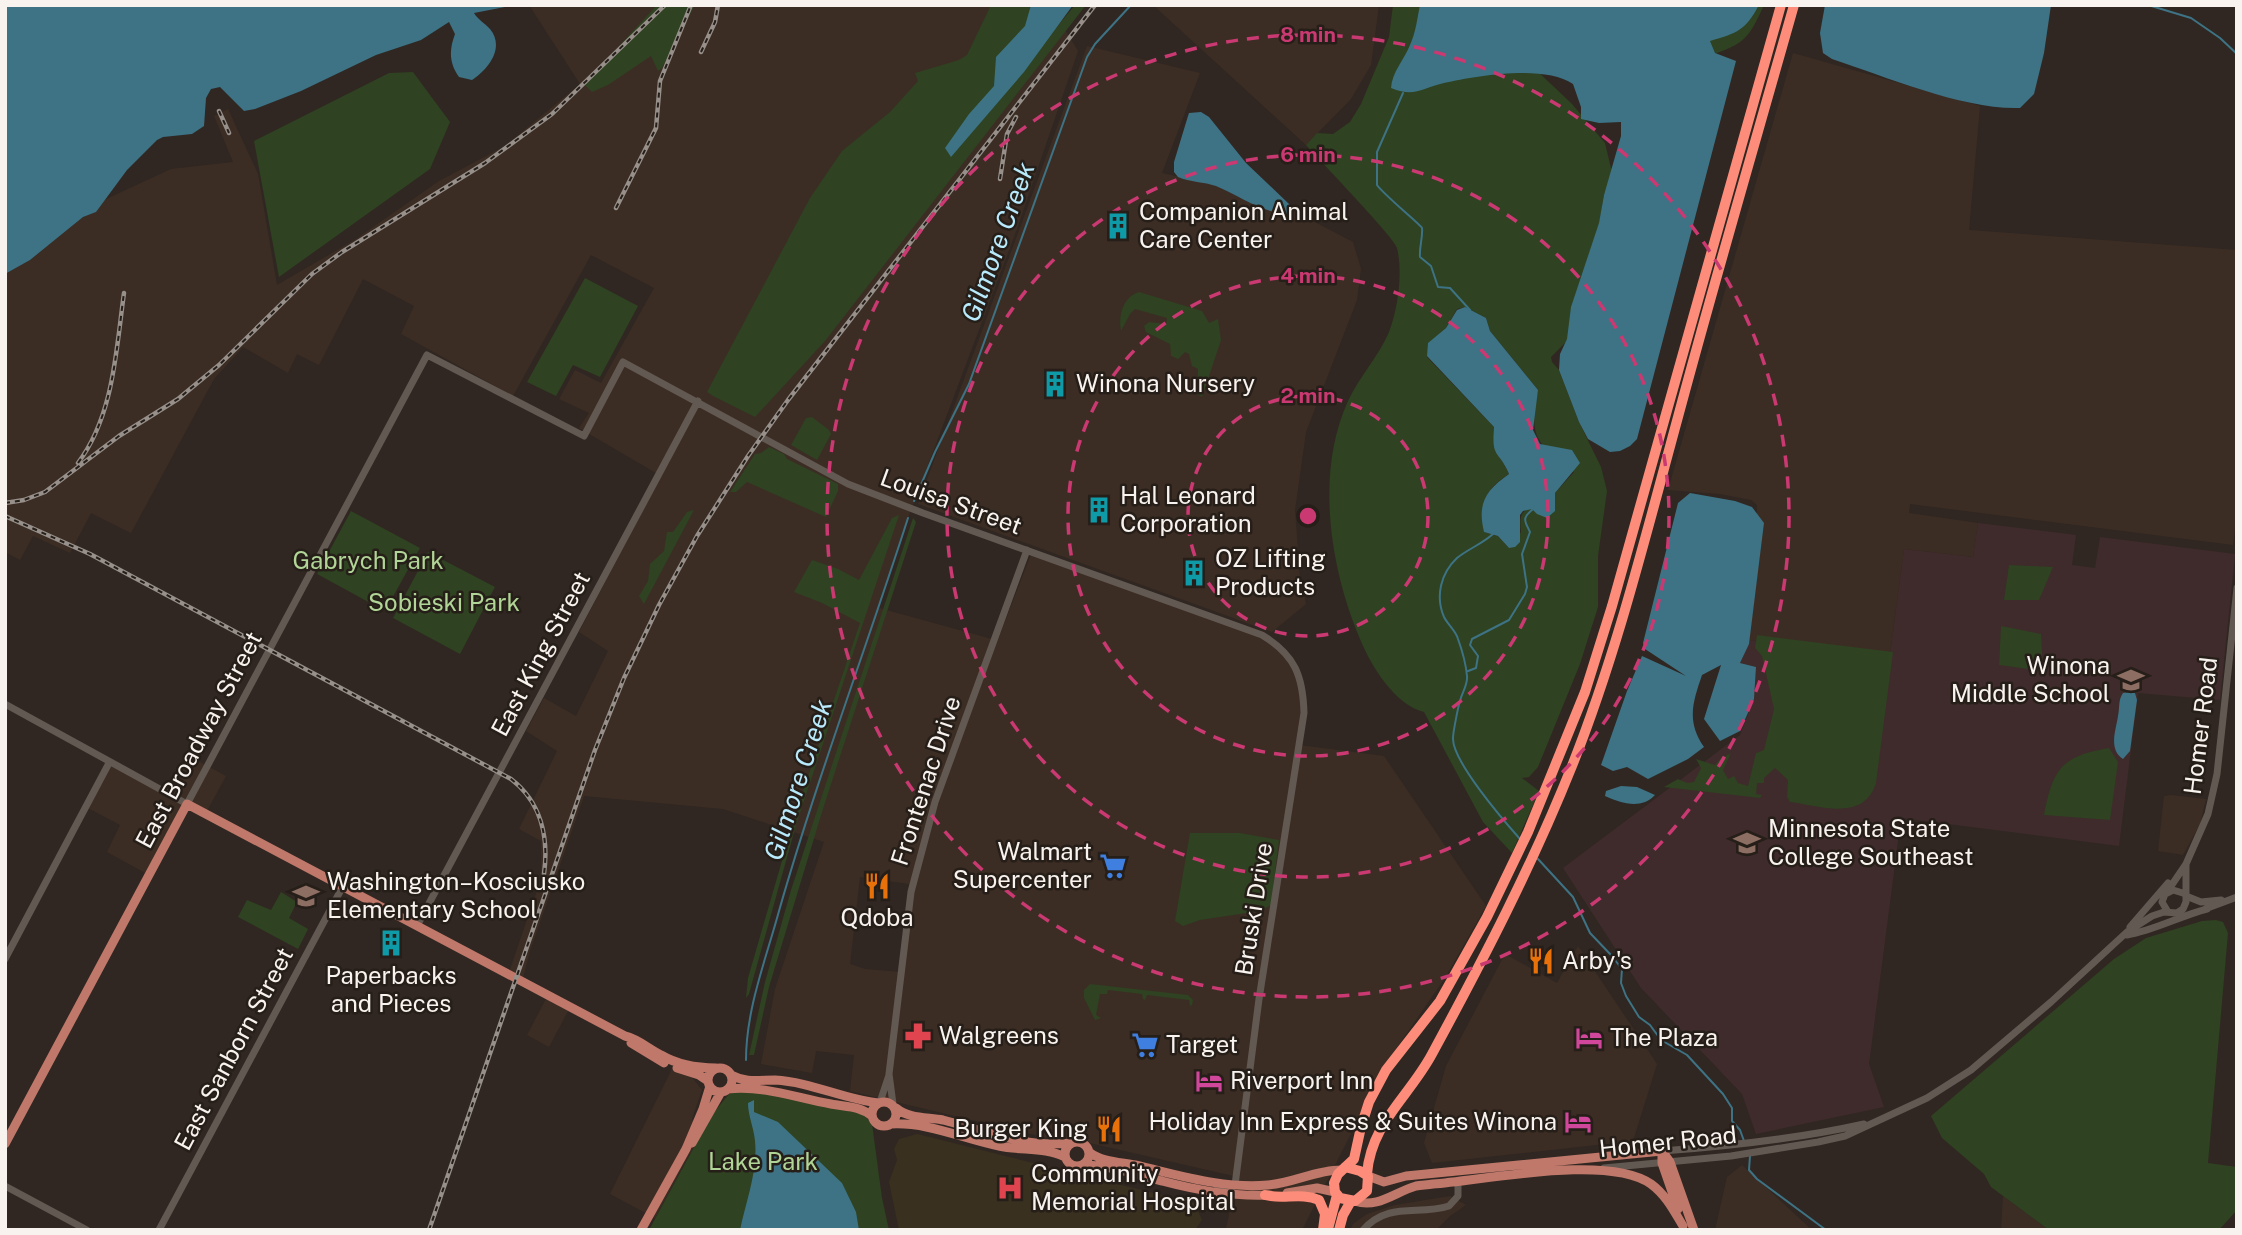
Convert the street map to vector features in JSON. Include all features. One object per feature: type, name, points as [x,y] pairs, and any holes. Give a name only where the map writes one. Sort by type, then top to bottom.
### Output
[{"type":"highway","points":[[1325,1230],[1336,1193],[1334,1183],[1355,1155],[1363,1118],[1379,1082],[1440,1001],[1513,864],[1576,714],[1612,606],[1781,5]]},
{"type":"highway","points":[[1339,1230],[1343,1215],[1353,1201],[1367,1191],[1368,1156],[1376,1135],[1429,1059],[1525,877],[1573,763],[1606,667],[1794,5]]},
{"type":"highway","points":[[1343,1169],[1367,1175]]},
{"type":"highway","points":[[1336,1193],[1344,1200],[1353,1201]]},
{"type":"highway","points":[[1265,1195],[1306,1196],[1318,1200],[1325,1214],[1325,1230]]},
{"type":"main road","points":[[187,804],[625,1036],[651,1057],[709,1084],[715,1091],[748,1088],[788,1094],[857,1108],[872,1116]]},
{"type":"main road","name":"East Broadway Street","points":[[5,1144],[187,804]]},
{"type":"main road","points":[[625,1036],[632,1037],[676,1062],[696,1067],[725,1068],[732,1075],[747,1081],[794,1082],[850,1098],[879,1102],[894,1106],[908,1115],[943,1120],[1019,1142],[1045,1145],[1083,1143],[1089,1152],[1104,1160],[1190,1179],[1235,1185],[1281,1184],[1325,1171],[1343,1169]]},
{"type":"main road","points":[[641,1230],[686,1149],[704,1109],[710,1073],[716,1068]]},
{"type":"main road","points":[[686,1149],[701,1130],[715,1100],[732,1083],[732,1075]]},
{"type":"main road","points":[[879,1102],[873,1108],[872,1116],[881,1126],[921,1126],[996,1146],[1049,1152],[1065,1157],[1071,1165],[1112,1168],[1186,1187],[1234,1194],[1265,1195],[1317,1188],[1336,1193]]},
{"type":"main road","points":[[891,1124],[897,1117],[894,1106]]},
{"type":"main road","points":[[1065,1157],[1065,1149],[1071,1143]]},
{"type":"main road","points":[[1662,1151],[1694,1230]]},
{"type":"main road","name":"Homer Road","points":[[1367,1175],[1384,1182],[1406,1176],[1662,1151]]},
{"type":"main road","points":[[1082,1165],[1088,1159],[1089,1152]]},
{"type":"main road","points":[[1666,1162],[1684,1228]]},
{"type":"main road","points":[[1586,1169],[1632,1175],[1649,1183],[1666,1197],[1684,1228]]},
{"type":"main road","name":"Homer Road","points":[[1353,1201],[1381,1202],[1415,1186],[1586,1169]]},
{"type":"street","name":"East Broadway Street","points":[[187,804],[427,355],[584,436],[623,362]]},
{"type":"street","name":"Louisa Street","points":[[623,362],[848,484],[1250,630],[1279,645]]},
{"type":"street","name":"East King Street","points":[[418,924],[698,401]]},
{"type":"street","name":"Frontenac Drive","points":[[879,1102],[889,1074],[911,892],[935,802],[1027,550]]},
{"type":"street","name":"Homer Road","points":[[2135,922],[2165,895],[2186,864],[2206,822],[2217,774],[2237,588]]},
{"type":"street","name":"Bruski Drive","points":[[1235,1185],[1259,999],[1304,713],[1303,690],[1298,674],[1279,645]]},
{"type":"street","points":[[5,704],[187,804]]},
{"type":"street","points":[[5,959],[109,763]]},
{"type":"street","name":"Homer Road","points":[[2122,937],[2152,916],[2180,912],[2185,906],[2186,864]]},
{"type":"street","name":"Homer Road","points":[[1586,1169],[1731,1156],[1845,1136],[1927,1098],[1971,1070],[2052,1002],[2122,937],[2186,864]]},
{"type":"street","name":"East Sanborn Street","points":[[159,1230],[343,886]]},
{"type":"street","points":[[2168,912],[2163,906],[2165,895],[2173,890],[2201,902],[2234,898]]},
{"type":"street","points":[[2122,937],[2234,898]]},
{"type":"street","points":[[2180,912],[2207,909]]},
{"type":"street","name":"Frontenac Drive","points":[[889,1074],[894,1106]]},
{"type":"street","name":"Homer Road","points":[[1662,1151],[1816,1135],[1878,1121]]},
{"type":"street","points":[[1363,1230],[1376,1219],[1399,1210],[1449,1206],[1458,1196],[1458,1182]]},
{"type":"street","points":[[1186,1187],[1224,1189],[1235,1185]]},
{"type":"street","points":[[5,1186],[87,1230]]},
{"type":"shaded area","points":[[529,5],[1050,5],[1078,51],[1017,229],[908,518],[879,608],[992,639],[965,724],[1032,552],[1138,589],[1279,645],[1303,690],[1299,745],[1384,756],[1486,906],[1445,978],[1389,1059],[1302,1230],[1224,1230],[1238,1177],[1094,1144],[1069,1139],[1060,1141],[850,1091],[854,1055],[816,1051],[812,1073],[761,1064],[775,989],[824,842],[723,809],[584,796],[530,951],[521,986],[507,978],[541,879],[541,841],[519,829],[557,751],[526,731],[544,698],[576,716],[608,651],[579,632],[661,476],[579,428],[589,413],[559,399],[575,370],[601,383],[654,288],[591,255],[513,396],[401,334],[414,306],[363,279],[319,365],[297,354],[288,373],[243,347],[214,379],[131,533],[91,513],[70,553],[33,536],[20,560],[5,552],[5,274],[30,260],[83,217],[96,212],[102,201],[171,169],[233,162],[214,116],[228,109],[258,174],[277,285],[356,239],[439,181],[505,146],[580,84]],"holes":[[[860,877],[909,884],[901,972],[865,969],[850,964]]]},
{"type":"shaded area","points":[[1153,5],[1379,5],[1371,65],[1351,99],[1306,145]]},
{"type":"shaded area","points":[[1087,46],[1200,73],[1162,173],[1260,195],[1353,242],[1361,269],[1357,300],[1306,432],[1295,510],[1300,578],[1306,604],[1272,632],[918,504]]},
{"type":"shaded area","points":[[1793,53],[1980,106],[1969,230],[2237,250],[2237,509],[2233,545],[1910,504],[1909,513],[1978,523],[1973,557],[1904,549],[1890,654],[1749,640],[1764,523],[1757,516],[1757,505],[1751,500],[1720,494],[1668,490]]},
{"type":"shaded area","name":"Minnesota State College Southeast","points":[[1978,523],[2076,535],[2072,565],[2095,568],[2100,537],[2235,554],[2220,700],[2138,693],[2119,846],[1901,818],[1869,1064],[1884,1107],[1756,1134],[1742,1094],[1641,988],[1563,868],[1740,735],[1754,699],[1756,667],[1740,663],[1749,640],[1890,654],[1904,549],[1973,557]]},
{"type":"shaded area","points":[[187,755],[226,776],[207,811],[187,800],[147,874],[107,852],[120,825],[84,806],[109,760],[169,791]]},
{"type":"shaded area","points":[[2164,796],[2206,799],[2200,824],[2183,855],[2158,851]]},
{"type":"shaded area","points":[[1578,946],[1657,1064],[1633,1141],[1432,1163],[1424,1143],[1446,1066],[1505,954],[1557,983]]},
{"type":"shaded area","points":[[546,999],[568,1011],[549,1047],[527,1035]]},
{"type":"shaded area","points":[[672,1069],[690,1075],[702,1090],[692,1119],[699,1137],[655,1218],[610,1194]]},
{"type":"shaded area","name":"Community Memorial Hospital","points":[[917,1134],[1194,1203],[1202,1220],[1195,1230],[899,1230],[889,1182],[897,1160],[894,1149],[899,1139]]},
{"type":"shaded area","points":[[1742,1165],[1812,1230],[1715,1230],[1727,1177]]},
{"type":"shaded area","points":[[1450,1196],[1466,1205],[1436,1230],[1350,1230],[1353,1224],[1367,1214],[1395,1205]]},
{"type":"shaded area","points":[[2003,1196],[2049,1230],[2001,1230]]},
{"type":"green space","points":[[657,5],[695,5],[662,68],[658,71],[651,56],[608,85],[592,92],[584,84]]},
{"type":"green space","points":[[991,5],[1049,5],[997,99],[1075,5],[1086,5],[825,341],[755,417],[707,392],[810,198],[842,151],[890,112],[918,81],[915,73],[959,60],[967,55]]},
{"type":"green space","points":[[1393,5],[1567,5],[1533,67],[1572,104],[1605,143],[1612,172],[1567,341],[1551,357],[1601,467],[1607,491],[1598,556],[1598,607],[1580,664],[1538,767],[1529,777],[1522,778],[1539,791],[1512,853],[1483,822],[1424,712],[1413,708],[1394,693],[1371,661],[1350,611],[1334,551],[1329,489],[1338,429],[1348,401],[1389,332],[1397,301],[1400,268],[1397,248],[1393,241],[1306,145],[1317,133],[1333,134],[1350,122],[1361,104],[1389,37]],"holes":[[[1465,307],[1486,318],[1490,331],[1538,390],[1534,420],[1538,438],[1551,454],[1574,472],[1555,493],[1555,508],[1533,508],[1524,511],[1520,522],[1521,532],[1509,548],[1498,536],[1484,532],[1486,498],[1494,486],[1509,474],[1495,447],[1494,427],[1427,357],[1429,343],[1446,328],[1457,309]]]},
{"type":"green space","points":[[1653,5],[1764,5],[1744,39],[1709,56]]},
{"type":"green space","points":[[413,72],[450,122],[430,169],[279,277],[254,141],[389,73]]},
{"type":"green space","points":[[585,278],[638,306],[600,377],[573,365],[556,396],[527,382]]},
{"type":"green space","points":[[1139,292],[1202,311],[1209,323],[1218,319],[1221,340],[1202,397],[1195,393],[1198,369],[1192,366],[1189,354],[1185,352],[1178,359],[1171,356],[1170,344],[1146,332],[1144,326],[1149,322],[1166,324],[1167,318],[1135,309],[1121,331],[1120,319],[1125,302]]},
{"type":"green space","points":[[812,417],[831,434],[817,460],[791,445],[806,418]]},
{"type":"green space","points":[[769,447],[838,484],[838,491],[826,517],[747,482],[736,492],[730,492],[755,454]]},
{"type":"green space","points":[[694,510],[644,604],[639,596],[648,581],[650,564],[664,551],[667,532],[673,532],[687,512]]},
{"type":"green space","name":"Gabrych Park","points":[[351,511],[420,548],[385,611],[317,574]]},
{"type":"green space","points":[[899,515],[796,825],[746,998],[748,978],[797,809],[860,623],[794,592],[812,560],[859,580],[892,518]]},
{"type":"green space","points":[[913,518],[916,522],[822,812],[769,987],[754,1055],[749,1055],[765,982],[791,890]]},
{"type":"green space","name":"Sobieski Park","points":[[428,552],[495,587],[460,654],[393,618]]},
{"type":"green space","points":[[2009,565],[2053,567],[2039,600],[2004,600]]},
{"type":"green space","points":[[2001,626],[2041,634],[2043,671],[1999,665]]},
{"type":"green space","points":[[1757,635],[1893,652],[1876,783],[1862,803],[1840,809],[1790,802],[1787,797],[1788,780],[1775,768],[1764,778],[1764,783],[1757,783],[1756,794],[1762,795],[1760,798],[1664,787],[1678,779],[1687,783],[1694,782],[1701,768],[1696,759],[1715,765],[1731,753],[1723,770],[1728,779],[1734,776],[1738,783],[1748,786],[1756,753],[1764,750],[1774,709],[1762,656],[1755,648]]},
{"type":"green space","points":[[2109,748],[2118,762],[2110,820],[2044,815],[2051,786],[2062,767],[2080,755]]},
{"type":"green space","points":[[1190,833],[1240,833],[1279,840],[1271,905],[1260,911],[1200,920],[1183,926],[1175,921]]},
{"type":"green space","points":[[281,892],[297,902],[289,918],[308,929],[298,949],[238,917],[247,900],[271,910]]},
{"type":"green space","points":[[2202,921],[2223,922],[2228,933],[2208,1163],[2237,1167],[2237,1210],[2219,1230],[2049,1230],[1991,1187],[1984,1174],[1942,1138],[1931,1116],[2114,959],[2146,938]]},
{"type":"green space","points":[[1090,984],[1188,995],[1193,1000],[1190,1006],[1189,1000],[1147,995],[1145,1000],[1142,994],[1108,990],[1107,994],[1100,994],[1096,1015],[1101,1018],[1095,1020],[1084,998],[1084,990]]},
{"type":"green space","name":"Lake Park","points":[[741,1091],[760,1092],[863,1114],[872,1124],[889,1230],[649,1230],[711,1116],[729,1094]]},
{"type":"water","points":[[5,5],[515,5],[474,13],[490,29],[496,43],[489,64],[472,80],[459,77],[453,67],[451,51],[455,34],[449,22],[421,40],[376,55],[301,91],[255,109],[244,111],[220,87],[211,89],[206,98],[204,126],[192,134],[157,140],[127,170],[96,212],[83,217],[30,260],[5,274]]},
{"type":"water","points":[[1031,5],[1073,5],[1024,72],[951,157],[945,148],[969,114],[994,86],[996,57],[1025,26]]},
{"type":"water","points":[[1420,5],[1759,5],[1739,30],[1710,41],[1715,53],[1736,61],[1637,439],[1620,451],[1610,452],[1588,439],[1559,370],[1571,307],[1599,223],[1621,136],[1621,122],[1599,123],[1581,119],[1581,107],[1573,84],[1545,74],[1510,73],[1474,77],[1412,92],[1391,88],[1396,71],[1412,40]]},
{"type":"water","points":[[1825,5],[2051,5],[2044,53],[2034,94],[2020,108],[1975,104],[1926,91],[1832,59],[1823,53],[1820,33]]},
{"type":"water","points":[[1201,112],[1209,117],[1246,163],[1293,208],[1293,214],[1273,212],[1216,186],[1178,177],[1174,172],[1174,162],[1189,113]]},
{"type":"water","points":[[1465,307],[1486,318],[1490,331],[1538,390],[1533,430],[1540,444],[1572,450],[1580,463],[1555,493],[1555,511],[1547,518],[1532,509],[1523,511],[1520,515],[1520,542],[1515,547],[1509,548],[1498,536],[1484,532],[1482,522],[1485,498],[1494,486],[1509,474],[1495,450],[1494,427],[1427,356],[1428,343],[1446,328],[1457,310]]},
{"type":"water","points":[[1690,493],[1735,501],[1752,507],[1764,523],[1749,644],[1740,663],[1756,667],[1754,699],[1740,731],[1720,741],[1704,719],[1721,665],[1702,675],[1694,703],[1693,720],[1698,738],[1704,747],[1688,759],[1648,779],[1627,767],[1613,771],[1601,765],[1642,656],[1686,676],[1645,649],[1643,643],[1678,503]]},
{"type":"water","points":[[2123,693],[2135,693],[2137,700],[2130,751],[2123,759],[2118,755],[2114,739],[2120,698]]},
{"type":"water","points":[[1621,786],[1637,787],[1655,795],[1637,804],[1624,803],[1605,796],[1606,791]]},
{"type":"water","points":[[754,1100],[754,1112],[778,1122],[842,1183],[856,1212],[859,1230],[740,1230],[755,1163],[755,1141],[748,1103]]},
{"type":"waterway","name":"Gilmore Creek","points":[[914,501],[969,384],[1087,57],[1095,44],[1131,5]]},
{"type":"waterway","points":[[2148,5],[2191,18],[2220,38],[2237,54]]},
{"type":"waterway","points":[[1403,93],[1377,152],[1377,185],[1422,228],[1420,257],[1431,266],[1438,287],[1450,288],[1470,310]]},
{"type":"waterway","points":[[1468,671],[1476,668],[1478,656],[1470,645],[1472,639],[1509,620],[1525,594],[1527,587],[1522,554],[1530,532],[1525,520],[1533,509]]},
{"type":"waterway","name":"Gilmore Creek","points":[[746,1060],[753,1003],[794,861],[908,518]]},
{"type":"waterway","points":[[1493,534],[1451,564],[1443,578],[1440,601],[1444,617],[1457,636],[1467,676],[1455,726],[1455,748],[1480,790],[1520,839]]},
{"type":"waterway","points":[[1538,859],[1573,897],[1590,933],[1622,969],[1621,983],[1639,1017],[1650,1025],[1661,1040],[1687,1055],[1723,1094],[1732,1108],[1732,1121],[1740,1130],[1744,1141]]},
{"type":"waterway","points":[[1750,1156],[1749,1170],[1757,1179],[1826,1230]]},
{"type":"railway","points":[[5,503],[24,500],[45,492],[119,436],[178,399],[219,365],[312,274],[342,252],[485,163],[552,114],[665,5]]},
{"type":"railway","points":[[616,208],[656,128],[660,81],[691,5]]},
{"type":"railway","points":[[701,52],[715,22],[718,5]]},
{"type":"railway","points":[[429,1230],[595,750],[624,678],[659,605],[697,536],[748,456],[788,400],[1095,5]]},
{"type":"railway","points":[[219,111],[229,133]]},
{"type":"railway","points":[[1000,179],[1007,134],[1016,117]]},
{"type":"railway","points":[[78,463],[99,424],[112,381],[124,293]]},
{"type":"railway","points":[[5,516],[90,554],[511,779],[530,798],[541,821],[545,847],[544,874]]},
{"type":"place","name":"Companion Animal Care Center","points":[[1118,226]]},
{"type":"place","name":"Winona Nursery","points":[[1055,384]]},
{"type":"place","name":"Hal Leonard Corporation","points":[[1099,510]]},
{"type":"place","name":"OZ Lifting Products","points":[[1194,573]]},
{"type":"place","name":"Winona Middle School","points":[[2131,680]]},
{"type":"place","name":"Minnesota State College Southeast","points":[[1747,843]]},
{"type":"place","name":"Walmart Supercenter","points":[[1113,866]]},
{"type":"place","name":"Qdoba","points":[[877,886]]},
{"type":"place","name":"Washington–Kosciusko Elementary School","points":[[306,896]]},
{"type":"place","name":"Paperbacks and Pieces","points":[[391,943]]},
{"type":"place","name":"Arby's","points":[[1541,961]]},
{"type":"place","name":"Walgreens","points":[[918,1036]]},
{"type":"place","name":"The Plaza","points":[[1589,1038]]},
{"type":"place","name":"Target","points":[[1145,1045]]},
{"type":"place","name":"Riverport Inn","points":[[1209,1081]]},
{"type":"place","name":"Holiday Inn Express & Suites Winona","points":[[1578,1122]]},
{"type":"place","name":"Burger King","points":[[1109,1129]]},
{"type":"place","name":"Community Memorial Hospital","points":[[1010,1188]]}]
